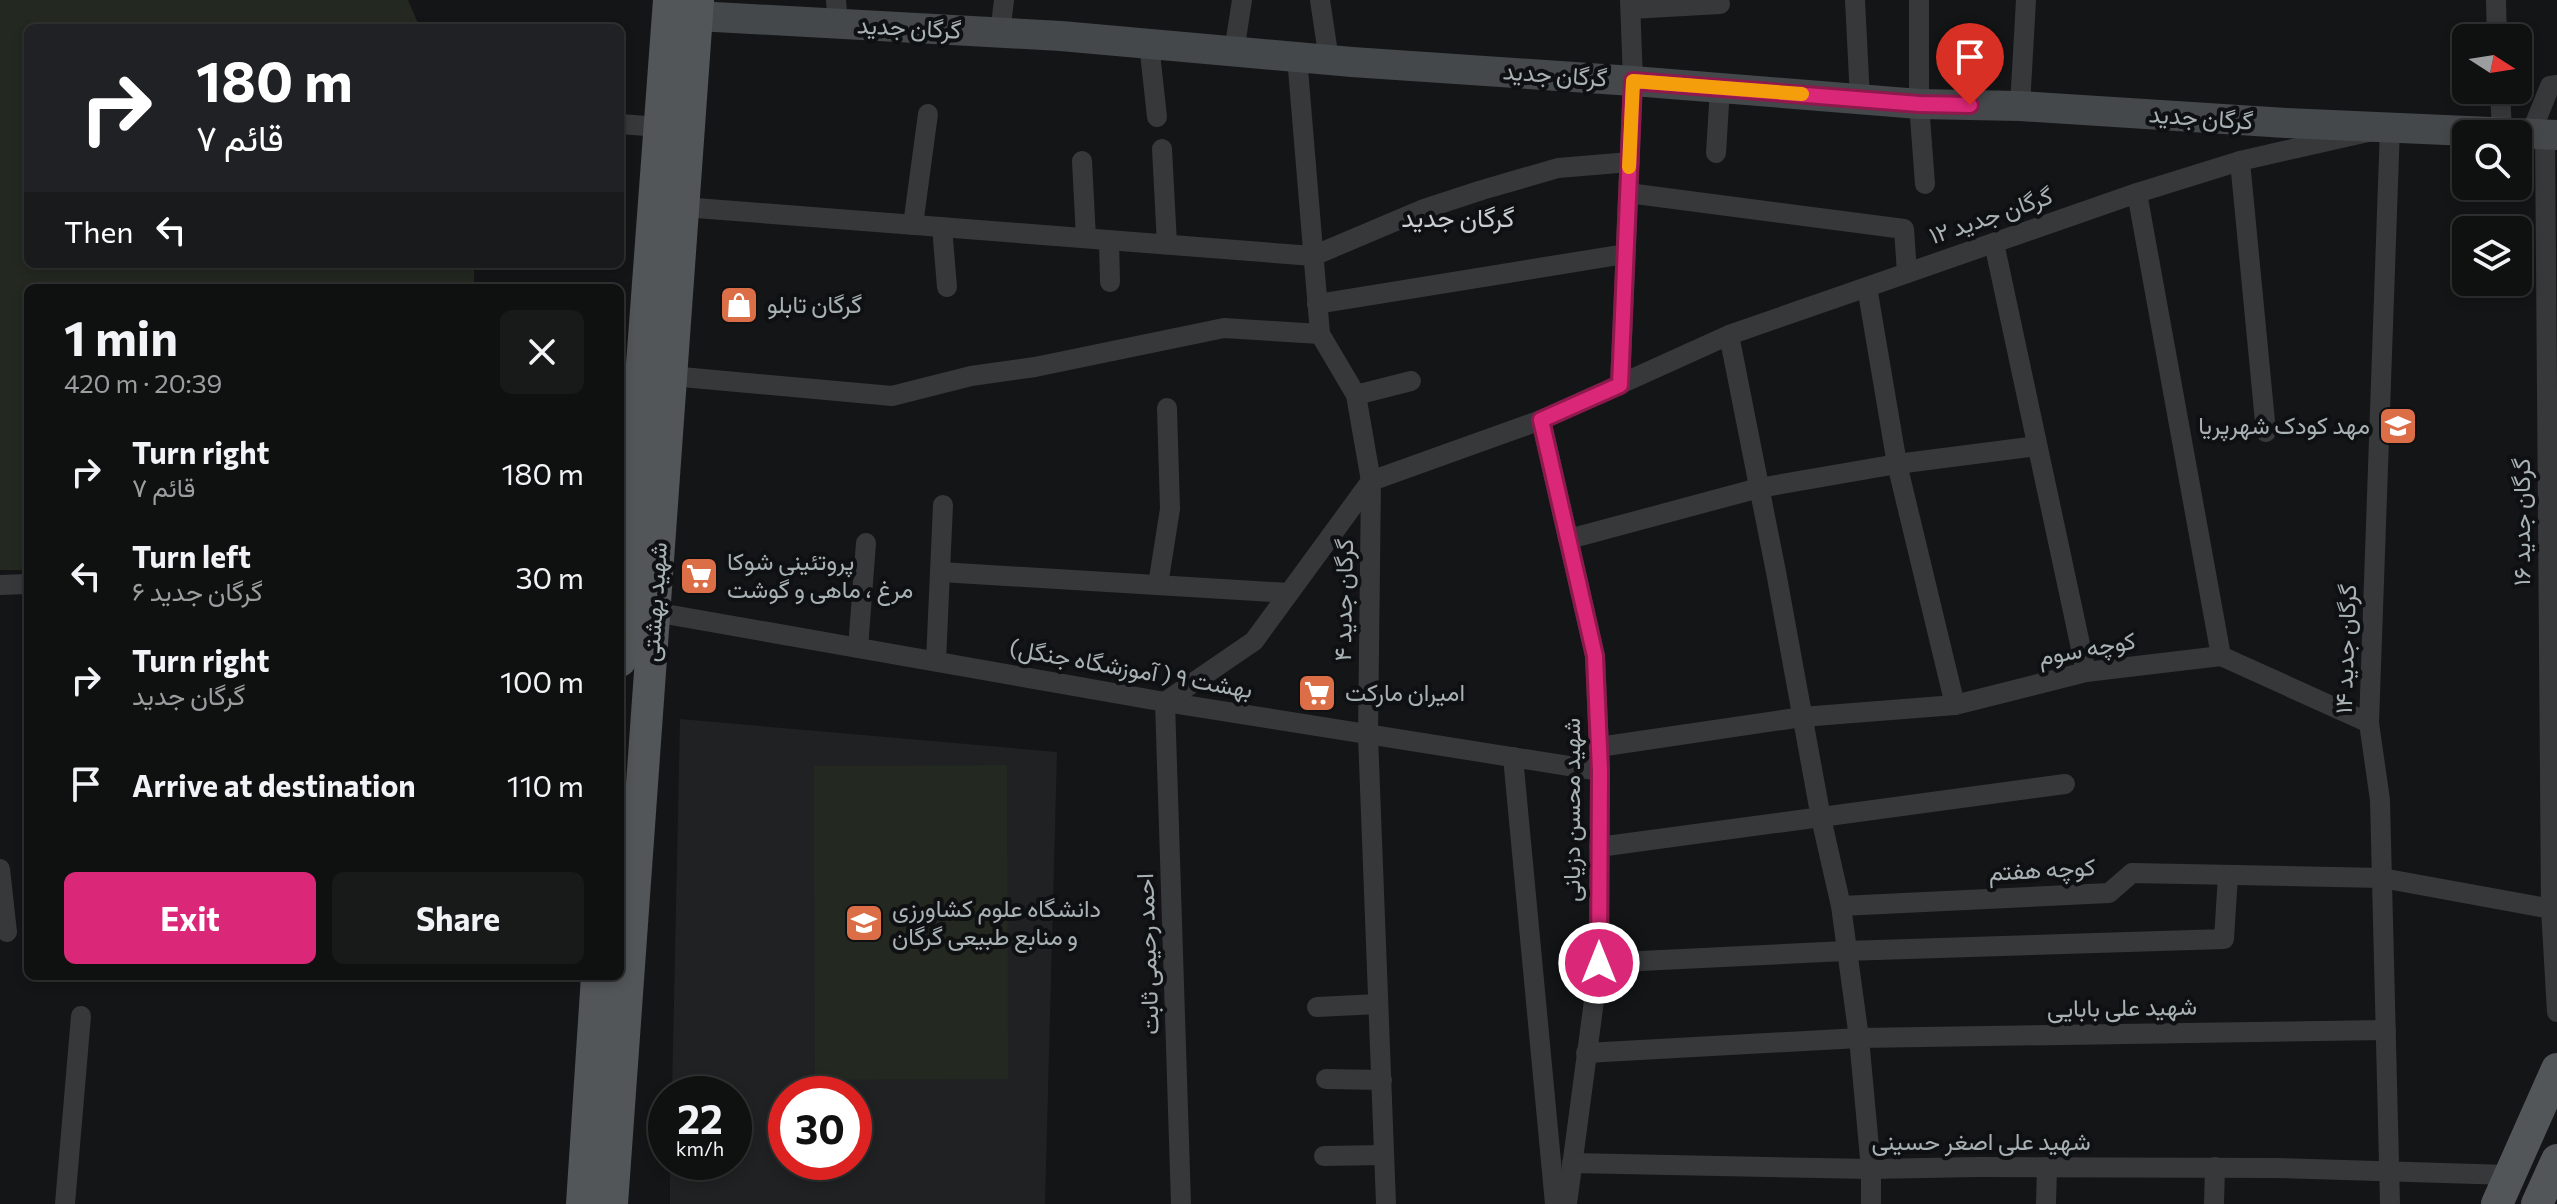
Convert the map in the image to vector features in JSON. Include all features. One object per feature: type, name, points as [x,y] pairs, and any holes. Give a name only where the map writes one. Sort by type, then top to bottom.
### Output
[{"type":"main road","name":"گرگان جدید","points":[[688,5],[837,12],[1000,33],[1919,104],[2020,106],[2534,134]]},
{"type":"main road","name":"شهید بهشتی","points":[[624,547],[628,457],[660,127],[688,5]]},
{"type":"main road","name":"شهید بهشتی","points":[[624,899],[654,612],[671,376],[683,207],[688,5]]},
{"type":"main road","name":"شهید بهشتی","points":[[597,980],[607,1062],[612,1204]]},
{"type":"main road","name":"شهید بهشتی","points":[[582,1204],[607,1062],[616,980]]},
{"type":"main road","points":[[2503,1190],[2557,1069]]},
{"type":"main road","points":[[2540,1201],[2557,1162]]},
{"type":"street","points":[[1000,33],[1004,0]]},
{"type":"street","points":[[1234,52],[1242,0]]},
{"type":"street","points":[[1320,0],[1329,60]]},
{"type":"street","points":[[1855,0],[1860,99]]},
{"type":"street","points":[[1919,0],[1919,104],[1925,184]]},
{"type":"street","points":[[2020,106],[2026,0]]},
{"type":"street","points":[[2496,0],[2497,24]]},
{"type":"street","points":[[1620,385],[1633,81],[1631,4],[1720,4]]},
{"type":"street","points":[[1149,44],[1157,117]]},
{"type":"street","name":"گرگان جدید ۴","points":[[1297,57],[1320,334],[1356,395],[1371,481],[1368,736],[1386,1204]]},
{"type":"street","points":[[2534,134],[2550,86],[2557,85]]},
{"type":"street","points":[[1716,153],[1720,88]]},
{"type":"street","name":"گرگان جدید ۱۶","points":[[2511,104],[2534,134],[2557,1012]]},
{"type":"street","points":[[913,225],[928,114]]},
{"type":"street","points":[[624,124],[660,127]]},
{"type":"street","name":"گرگان جدید ۱۲","points":[[1371,481],[1541,420],[1729,335],[2137,193],[2240,161],[2390,127]]},
{"type":"street","name":"گرگان جدید ۱۴","points":[[2390,127],[2369,723],[2380,800],[2390,1204]]},
{"type":"street","points":[[1162,149],[1167,244]]},
{"type":"street","points":[[1082,161],[1086,238]]},
{"type":"street","points":[[2240,161],[2266,432]]},
{"type":"street","points":[[683,207],[1313,256],[1424,209],[1482,190],[1558,168],[1630,162]]},
{"type":"street","points":[[1628,193],[1904,229],[1907,273]]},
{"type":"street","points":[[2137,193],[2221,656],[2369,723]]},
{"type":"street","points":[[942,227],[947,287]]},
{"type":"street","points":[[1109,240],[1110,282]]},
{"type":"street","points":[[1994,243],[2086,672]]},
{"type":"street","points":[[1317,304],[1625,254]]},
{"type":"street","points":[[1867,287],[1897,464],[1955,705]]},
{"type":"street","points":[[671,376],[892,396],[971,376],[1035,367],[1224,328],[1320,334]]},
{"type":"street","points":[[1729,335],[1821,818],[1841,906],[1859,1038],[1871,1169],[1871,1204]]},
{"type":"street","points":[[1356,395],[1411,381]]},
{"type":"street","points":[[1158,585],[1170,509],[1167,408]]},
{"type":"street","name":"شهید محسن دزیانی","points":[[1541,420],[1595,656],[1600,771],[1599,963],[1567,1204]]},
{"type":"street","points":[[1569,539],[1759,488],[1897,464],[2037,446]]},
{"type":"street","points":[[1165,702],[1254,641],[1371,481]]},
{"type":"street","points":[[936,661],[943,505]]},
{"type":"street","points":[[858,648],[866,543]]},
{"type":"street","points":[[941,572],[1289,593]]},
{"type":"street","points":[[0,585],[24,584]]},
{"type":"street","name":"بهشت ۹ ( آموزشگاه جنگل)","points":[[654,612],[1165,702],[1600,771]]},
{"type":"street","name":"کوچه سوم","points":[[1599,747],[1802,717],[1955,705],[2086,672],[2221,656]]},
{"type":"street","name":"احمد رحیمی ثابت","points":[[1165,702],[1181,1204]]},
{"type":"street","points":[[1513,757],[1555,1204]]},
{"type":"street","points":[[1599,847],[2065,784]]},
{"type":"street","points":[[0,869],[7,932]]},
{"type":"street","name":"کوچه هفتم","points":[[1841,906],[2109,893],[2132,873],[2382,878],[2554,909]]},
{"type":"street","points":[[1599,963],[1845,951],[2224,939],[2228,875]]},
{"type":"street","points":[[1317,1007],[1378,1004]]},
{"type":"street","points":[[65,1204],[81,1016]]},
{"type":"street","name":"شهید علی بابایی","points":[[1586,1053],[1859,1038],[2386,1030]]},
{"type":"street","points":[[1326,1079],[1382,1080]]},
{"type":"street","points":[[1324,1156],[1383,1155]]},
{"type":"street","name":"شهید علی اصغر حسینی","points":[[1572,1163],[1871,1169],[2215,1167],[2390,1171],[2503,1190]]},
{"type":"street","points":[[2046,1204],[2047,1167]]},
{"type":"street","points":[[2214,1204],[2215,1167]]},
{"type":"shaded area","points":[[0,0],[408,0],[418,24],[24,24],[24,268],[474,268],[474,284],[24,284],[24,570],[0,570]]},
{"type":"shaded area","name":"دانشگاه علوم کشاورزی و منابع طبیعی گرگان","points":[[680,719],[1057,752],[1045,1204],[670,1204],[670,1180],[752,1180],[752,1076],[672,1076]]},
{"type":"shaded area","points":[[1007,765],[1008,1079],[872,1080],[872,1076],[815,1076],[814,766]]},
{"type":"slow traffic","points":[[1629,167],[1633,81],[1802,94]]},
{"type":"place","name":"گرگان تابلو","points":[[739,305]]},
{"type":"place","name":"مهد کودک شهرپریا","points":[[2398,426]]},
{"type":"place","name":"پروتئینی شوکا مرغ‌ ، ماهی و گوشت","points":[[699,576]]},
{"type":"place","name":"امیران مارکت","points":[[1317,693]]},
{"type":"place","name":"دانشگاه علوم کشاورزی و منابع طبیعی گرگان","points":[[864,923]]},
{"type":"district","name":"گرگان جدید","points":[[1458,218]]},
{"type":"route","points":[[1599,963],[1600,771],[1595,656],[1541,420],[1620,385],[1633,81],[1919,104],[1970,105]]}]
